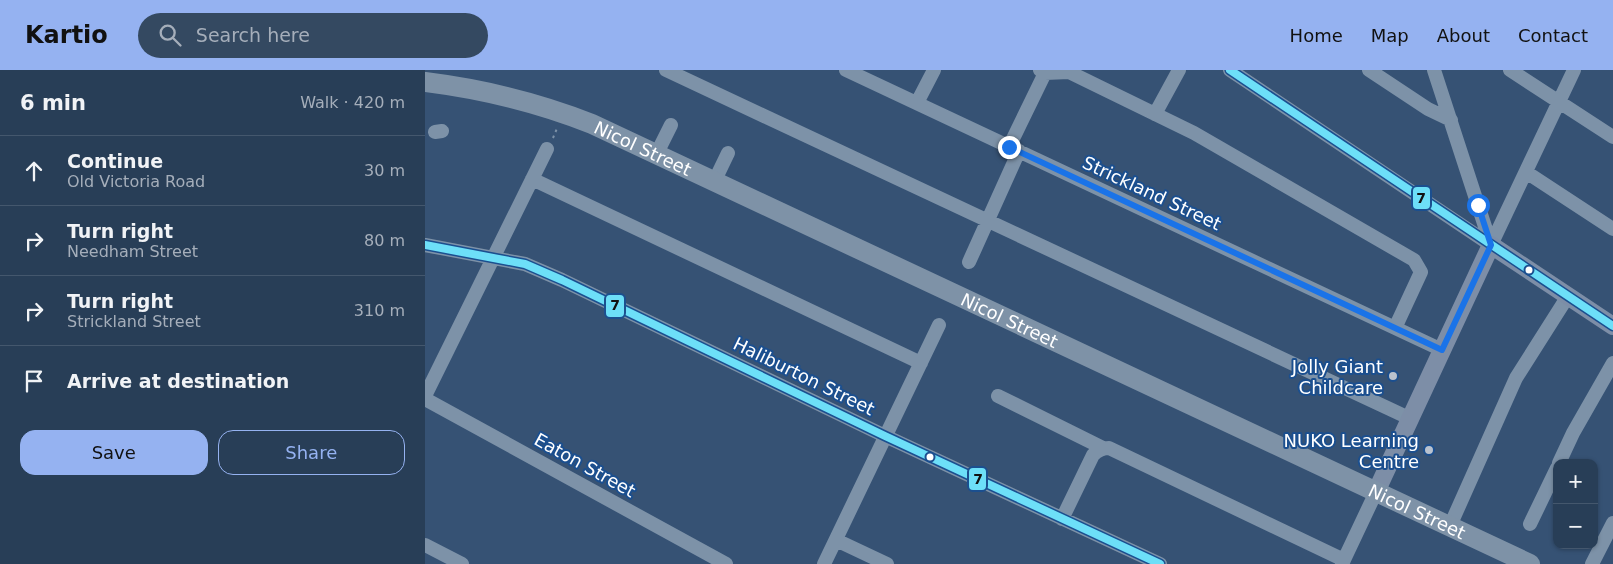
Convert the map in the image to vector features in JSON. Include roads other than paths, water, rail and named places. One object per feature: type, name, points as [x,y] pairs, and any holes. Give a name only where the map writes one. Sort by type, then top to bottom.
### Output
[{"type":"highway","name":"Nicol Street","points":[[425,82],[483,92],[564,112],[715,180],[1530,564]]},
{"type":"main road","points":[[1375,492],[1491,245],[1613,326]]},
{"type":"street","points":[[667,70],[1409,418]]},
{"type":"street","name":"Strickland Street","points":[[848,70],[1442,350]]},
{"type":"street","points":[[919,104],[920,97],[935,70]]},
{"type":"street","points":[[1155,114],[1179,70]]},
{"type":"street","points":[[1230,70],[1491,245]]},
{"type":"street","points":[[1369,70],[1428,109],[1451,120]]},
{"type":"street","points":[[1434,70],[1491,245]]},
{"type":"street","points":[[1510,70],[1613,138]]},
{"type":"street","points":[[1491,245],[1573,70]]},
{"type":"street","points":[[969,262],[987,221],[1042,71],[1069,72],[1195,133],[1413,260],[1421,272],[1395,328]]},
{"type":"street","points":[[657,153],[671,126]]},
{"type":"street","points":[[425,398],[550,142]]},
{"type":"street","points":[[715,180],[728,153]]},
{"type":"street","points":[[1526,172],[1613,229]]},
{"type":"street","points":[[533,179],[921,363]]},
{"type":"street","name":"Haliburton Street","points":[[425,245],[525,264],[562,280],[885,436],[1160,564]]},
{"type":"street","points":[[1450,526],[1516,378],[1568,296]]},
{"type":"street","points":[[824,564],[939,325]]},
{"type":"street","points":[[1561,459],[1573,432],[1613,363]]},
{"type":"street","points":[[998,396],[1103,448]]},
{"type":"street","name":"Eaton Street","points":[[425,398],[726,564]]},
{"type":"street","points":[[1061,519],[1093,455],[1098,450],[1109,448],[1343,563],[1375,492]]},
{"type":"street","points":[[1530,524],[1553,476]]},
{"type":"street","points":[[1592,564],[1613,523]]},
{"type":"street","points":[[836,540],[887,564]]},
{"type":"street","points":[[425,545],[462,564]]},
{"type":"place","name":"Jolly Giant Childcare","points":[[1393,376]]},
{"type":"place","name":"NUKO Learning Centre","points":[[1429,450]]}]
